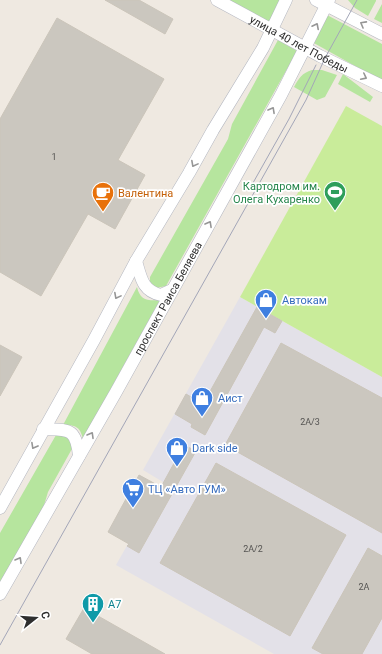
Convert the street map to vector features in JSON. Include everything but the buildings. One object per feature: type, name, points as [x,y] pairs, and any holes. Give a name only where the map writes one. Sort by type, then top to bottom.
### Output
[{"type":"street","name":"улица 40 лет Победы","points":[[217,0],[382,86]]},
{"type":"street","points":[[0,508],[94,340],[136,261],[189,173],[216,124],[263,48],[286,0]]},
{"type":"street","points":[[324,2],[382,34]]},
{"type":"street","name":"проспект Раиса Беляева","points":[[0,594],[79,456],[292,74],[324,2]]},
{"type":"street","points":[[136,261],[145,288],[161,295],[172,290]]},
{"type":"street","points":[[43,429],[67,430],[74,436],[78,445],[79,456]]},
{"type":"shaded area","points":[[240,297],[382,377],[382,654],[274,654],[116,565],[163,482],[143,470]]},
{"type":"green space","points":[[229,0],[284,0],[271,24]]},
{"type":"green space","points":[[348,0],[376,1],[368,16],[355,8]]},
{"type":"green space","points":[[382,4],[382,23],[374,19]]},
{"type":"green space","points":[[327,15],[382,44],[382,81],[312,42]]},
{"type":"green space","points":[[278,40],[297,51],[166,286],[156,288],[150,282],[150,277],[228,139],[232,124]]},
{"type":"green space","points":[[312,70],[322,70],[337,75],[325,97],[317,100],[294,87],[301,76]]},
{"type":"green space","points":[[343,74],[373,97],[370,102],[338,84]]},
{"type":"green space","name":"Картодром им. Олега Кухаренко","points":[[346,106],[382,126],[382,377],[240,297]]},
{"type":"green space","points":[[137,287],[140,295],[145,299],[160,300],[83,439],[79,429],[71,425],[63,425]]},
{"type":"green space","points":[[56,435],[68,436],[73,447],[48,492],[42,512],[0,584],[0,533]]},
{"type":"tram line","points":[[0,645],[306,100],[325,58],[357,0]]},
{"type":"tram line","points":[[249,190],[289,119],[316,65]]},
{"type":"place","name":"Валентина","points":[[103,212]]},
{"type":"place","name":"Картодром им. Олега Кухаренко","points":[[335,212]]},
{"type":"place","name":"Автокам","points":[[266,320]]},
{"type":"place","name":"Аист","points":[[202,418]]},
{"type":"place","name":"Dark side","points":[[177,468]]},
{"type":"place","name":"ТЦ «Авто ГУМ»","points":[[133,508]]},
{"type":"place","name":"А7","points":[[93,624]]}]
